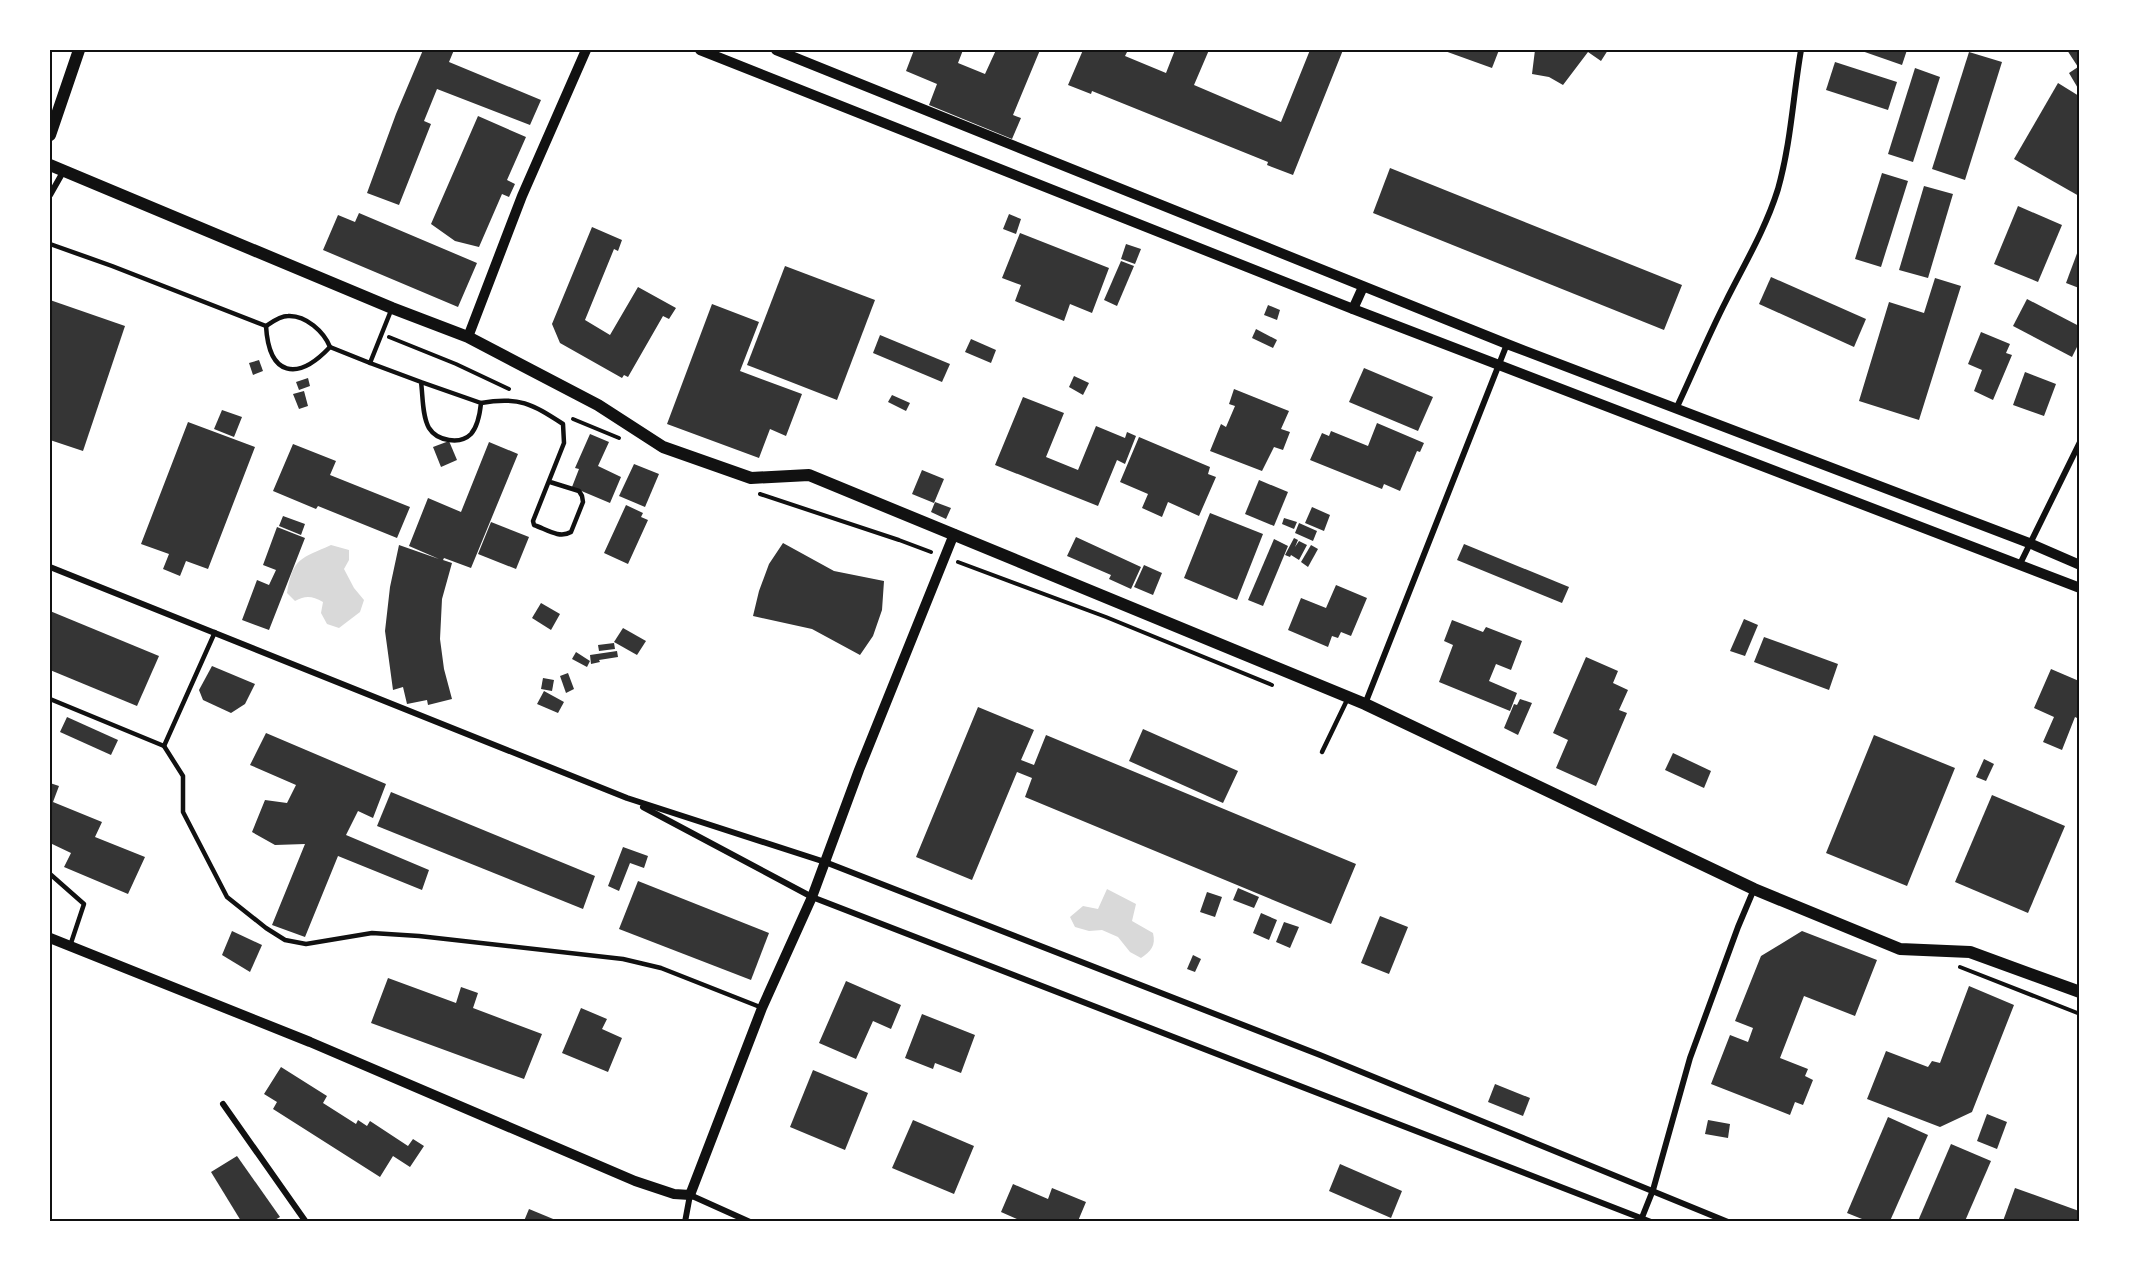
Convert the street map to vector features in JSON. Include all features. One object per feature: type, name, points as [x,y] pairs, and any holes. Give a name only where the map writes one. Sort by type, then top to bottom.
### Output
[{"type":"main road","points":[[50,135],[79,50]]},
{"type":"main road","points":[[50,165],[392,308],[468,336],[598,405],[663,447],[751,478],[809,475],[1365,704],[1754,889],[1900,949],[1970,952],[2079,992]]},
{"type":"street","points":[[468,336],[522,196],[586,50]]},
{"type":"street","points":[[700,50],[1499,366],[2079,588]]},
{"type":"street","points":[[776,50],[1507,344],[2029,543],[2079,565]]},
{"type":"street","points":[[1676,409],[1725,302],[1748,261],[1777,191],[1789,145],[1796,78],[1802,50]]},
{"type":"street","points":[[50,195],[63,172]]},
{"type":"street","points":[[1353,309],[1363,287]]},
{"type":"street","points":[[1365,704],[1507,344]]},
{"type":"street","points":[[2020,564],[2079,442]]},
{"type":"street","points":[[685,1221],[690,1196],[762,1008],[812,897],[859,770],[954,534]]},
{"type":"street","points":[[50,567],[627,798],[825,862],[1298,1047],[1728,1221]]},
{"type":"street","points":[[627,798],[812,897],[1641,1220],[1651,1221]]},
{"type":"street","points":[[1641,1220],[1653,1190],[1690,1058],[1754,889]]},
{"type":"street","points":[[50,938],[310,1042],[635,1181],[674,1194],[690,1196],[750,1221]]},
{"type":"street","points":[[223,1104],[306,1221]]},
{"type":"lane","points":[[50,244],[266,326]]},
{"type":"lane","points":[[370,363],[392,308]]},
{"type":"lane","points":[[266,326],[288,316],[303,319],[326,336],[330,347],[370,363],[481,403],[501,399],[519,401],[538,408],[563,424],[564,443],[533,521],[534,525],[566,535],[571,532],[582,496],[579,492],[550,482]]},
{"type":"lane","points":[[266,326],[271,355],[282,366],[294,370],[304,368],[319,359],[330,347]]},
{"type":"lane","points":[[421,382],[425,417],[429,428],[436,436],[455,441],[470,434],[480,415],[481,403]]},
{"type":"lane","points":[[164,746],[215,632]]},
{"type":"lane","points":[[1322,752],[1348,698]]},
{"type":"lane","points":[[50,699],[164,746],[183,776],[183,812],[227,897],[285,940],[306,944],[372,933],[419,936],[623,959],[661,968],[762,1008]]},
{"type":"lane","points":[[50,874],[84,904],[70,946]]},
{"type":"path","points":[[381,334],[456,364],[520,394]]},
{"type":"path","points":[[573,418],[625,441]]},
{"type":"path","points":[[751,491],[899,540],[1106,617],[1277,686]]},
{"type":"path","points":[[1957,966],[2079,1014]]},
{"type":"shaded area","points":[[331,545],[349,550],[349,560],[344,569],[354,588],[364,600],[360,612],[339,628],[327,624],[321,613],[323,602],[309,597],[295,601],[287,593],[292,572],[300,561]]},
{"type":"shaded area","points":[[1107,889],[1136,904],[1132,921],[1153,933],[1152,948],[1141,958],[1130,952],[1118,937],[1102,930],[1089,931],[1075,927],[1070,917],[1083,906],[1098,909]]},
{"type":"building","points":[[423,50],[454,50],[449,62],[541,100],[530,125],[437,89],[424,121],[431,124],[399,205],[367,193],[396,114]]},
{"type":"building","points":[[914,50],[963,50],[958,63],[985,74],[996,50],[1040,50],[1013,115],[1021,118],[1012,139],[929,105],[937,84],[906,71]]},
{"type":"building","points":[[1083,50],[1128,50],[1125,56],[1166,73],[1175,50],[1209,50],[1194,85],[1281,122],[1310,50],[1343,50],[1293,175],[1267,165],[1268,162],[1092,91],[1091,94],[1068,85]]},
{"type":"building","points":[[1442,50],[1499,50],[1492,68]]},
{"type":"building","points":[[1535,50],[1608,50],[1601,61],[1588,52],[1563,85],[1549,77],[1532,74]]},
{"type":"building","points":[[1859,50],[1907,50],[1902,65]]},
{"type":"building","points":[[2067,50],[2079,50],[2079,90],[2069,73],[2078,67]]},
{"type":"building","points":[[1969,52],[2002,62],[1965,180],[1932,169]]},
{"type":"building","points":[[1835,62],[1897,82],[1888,110],[1826,90]]},
{"type":"building","points":[[1915,68],[1940,77],[1913,162],[1888,154]]},
{"type":"building","points":[[2058,83],[2079,96],[2079,196],[2014,159]]},
{"type":"building","points":[[478,116],[526,137],[507,180],[515,184],[509,197],[502,194],[479,247],[455,241],[431,224]]},
{"type":"building","points":[[1390,168],[1682,285],[1664,330],[1373,213]]},
{"type":"building","points":[[1882,173],[1908,181],[1881,267],[1855,259]]},
{"type":"building","points":[[1924,186],[1953,194],[1928,278],[1899,270]]},
{"type":"building","points":[[2018,206],[2062,225],[2038,282],[1994,264]]},
{"type":"building","points":[[359,213],[477,263],[458,307],[323,250],[338,215],[355,222]]},
{"type":"building","points":[[1009,214],[1021,219],[1016,234],[1003,229]]},
{"type":"building","points":[[592,227],[622,240],[618,251],[614,249],[585,320],[610,335],[638,287],[676,308],[669,319],[663,316],[628,377],[624,375],[622,378],[560,343],[552,324]]},
{"type":"building","points":[[1020,233],[1109,268],[1092,313],[1070,304],[1064,321],[1015,301],[1021,285],[1002,278]]},
{"type":"building","points":[[1126,244],[1141,249],[1135,264],[1121,259]]},
{"type":"building","points":[[2079,248],[2079,288],[2066,283]]},
{"type":"building","points":[[1121,261],[1134,266],[1117,306],[1104,300]]},
{"type":"building","points":[[785,266],[875,300],[837,400],[747,365]]},
{"type":"building","points":[[1771,277],[1866,319],[1854,347],[1759,304]]},
{"type":"building","points":[[1935,278],[1961,286],[1919,420],[1859,401],[1889,302],[1924,313]]},
{"type":"building","points":[[2027,299],[2079,326],[2079,343],[2072,357],[2013,326]]},
{"type":"building","points":[[50,300],[125,326],[83,451],[50,440]]},
{"type":"building","points":[[712,304],[759,322],[740,371],[802,394],[786,436],[770,429],[759,458],[667,424]]},
{"type":"building","points":[[1268,305],[1280,310],[1277,320],[1264,315]]},
{"type":"building","points":[[1256,329],[1277,340],[1273,348],[1252,338]]},
{"type":"building","points":[[1981,332],[2010,344],[2006,353],[2012,355],[1993,400],[1974,391],[1982,370],[1968,364]]},
{"type":"building","points":[[880,335],[950,364],[942,382],[873,353]]},
{"type":"building","points":[[971,339],[996,350],[991,363],[965,352]]},
{"type":"building","points":[[259,360],[263,371],[253,375],[249,363]]},
{"type":"building","points":[[1364,368],[1433,397],[1418,431],[1349,402]]},
{"type":"building","points":[[2025,372],[2056,384],[2044,416],[2013,405]]},
{"type":"building","points":[[1074,376],[1089,383],[1083,395],[1069,387]]},
{"type":"building","points":[[308,378],[310,386],[299,390],[296,382]]},
{"type":"building","points":[[1234,389],[1289,411],[1281,429],[1290,432],[1283,450],[1274,447],[1262,471],[1210,451],[1221,424],[1226,427],[1235,406],[1229,404]]},
{"type":"building","points":[[304,391],[308,406],[299,409],[293,394]]},
{"type":"building","points":[[892,395],[910,403],[906,411],[888,402]]},
{"type":"building","points":[[1023,397],[1064,413],[1046,457],[1078,470],[1096,426],[1125,438],[1127,432],[1136,436],[1125,464],[1117,460],[1098,506],[995,465]]},
{"type":"building","points":[[222,410],[242,417],[234,437],[214,429]]},
{"type":"building","points":[[188,422],[255,447],[208,569],[186,561],[180,576],[163,569],[169,554],[141,544]]},
{"type":"building","points":[[1377,423],[1424,443],[1420,452],[1417,451],[1400,491],[1384,484],[1382,489],[1310,460],[1322,433],[1329,436],[1331,431],[1368,446]]},
{"type":"building","points":[[590,434],[609,442],[598,466],[621,477],[610,503],[572,487],[579,469],[575,468]]},
{"type":"building","points":[[1139,437],[1210,467],[1208,474],[1216,477],[1199,516],[1168,502],[1162,517],[1142,508],[1148,494],[1120,482]]},
{"type":"building","points":[[449,441],[457,460],[441,467],[433,447]]},
{"type":"building","points":[[489,442],[518,454],[471,568],[444,558],[443,560],[452,563],[442,599],[440,639],[444,669],[452,699],[428,705],[427,700],[407,704],[403,687],[393,690],[385,631],[390,587],[399,545],[439,559],[409,546],[428,498],[461,512]]},
{"type":"building","points":[[293,444],[336,461],[330,475],[410,507],[397,538],[318,506],[316,509],[273,491]]},
{"type":"building","points":[[634,464],[659,474],[645,507],[619,496]]},
{"type":"building","points":[[922,470],[944,479],[934,503],[912,494]]},
{"type":"building","points":[[1259,480],[1288,492],[1274,526],[1245,514]]},
{"type":"building","points":[[935,502],[951,508],[946,519],[931,512]]},
{"type":"building","points":[[626,505],[643,513],[641,517],[648,520],[628,564],[604,553]]},
{"type":"building","points":[[1312,507],[1330,515],[1324,531],[1305,523]]},
{"type":"building","points":[[1210,513],[1263,534],[1237,600],[1184,578]]},
{"type":"building","points":[[283,516],[305,524],[301,535],[279,526]]},
{"type":"building","points":[[1284,518],[1297,522],[1294,529],[1282,524]]},
{"type":"building","points":[[491,522],[529,537],[516,569],[478,554]]},
{"type":"building","points":[[1299,523],[1317,531],[1313,541],[1295,533]]},
{"type":"building","points":[[277,527],[305,538],[269,630],[242,620],[257,580],[269,585],[276,570],[263,565]]},
{"type":"building","points":[[1076,537],[1141,567],[1131,589],[1109,579],[1111,575],[1067,556]]},
{"type":"building","points":[[1294,538],[1298,540],[1295,547],[1299,541],[1307,545],[1299,560],[1291,555],[1290,557],[1285,555]]},
{"type":"building","points":[[1274,539],[1288,546],[1263,606],[1248,600]]},
{"type":"building","points":[[783,543],[834,571],[884,581],[882,610],[873,636],[860,655],[812,629],[753,616],[769,564]]},
{"type":"building","points":[[1464,544],[1569,587],[1562,603],[1457,560]]},
{"type":"building","points":[[1311,545],[1318,549],[1308,567],[1301,562]]},
{"type":"building","points":[[1144,565],[1162,573],[1153,595],[1134,587]]},
{"type":"building","points":[[1336,585],[1367,598],[1351,636],[1341,632],[1338,638],[1332,636],[1328,647],[1288,630],[1301,598],[1326,608]]},
{"type":"building","points":[[541,603],[560,614],[551,630],[532,618]]},
{"type":"building","points":[[50,611],[159,656],[137,706],[50,670]]},
{"type":"building","points":[[1744,619],[1758,625],[1745,656],[1730,651]]},
{"type":"building","points":[[1452,620],[1483,632],[1486,627],[1522,641],[1511,670],[1496,664],[1489,681],[1517,693],[1510,711],[1439,682],[1453,645],[1444,641]]},
{"type":"building","points":[[623,628],[646,641],[637,655],[614,642]]},
{"type":"building","points":[[1764,637],[1838,664],[1829,690],[1754,662]]},
{"type":"building","points":[[614,643],[615,649],[599,651],[598,645]]},
{"type":"building","points":[[617,651],[618,657],[599,660],[600,662],[591,664],[590,655]]},
{"type":"building","points":[[576,652],[590,661],[587,667],[572,659]]},
{"type":"building","points":[[1586,657],[1618,671],[1613,683],[1628,690],[1619,710],[1627,713],[1596,786],[1556,768],[1568,740],[1553,733]]},
{"type":"building","points":[[212,666],[255,684],[245,704],[231,713],[203,700],[199,690]]},
{"type":"building","points":[[2051,669],[2079,681],[2079,719],[2075,717],[2062,750],[2043,742],[2054,717],[2034,708]]},
{"type":"building","points":[[568,673],[574,689],[566,693],[560,676]]},
{"type":"building","points":[[543,678],[554,680],[552,691],[541,689]]},
{"type":"building","points":[[544,691],[564,702],[558,713],[537,704]]},
{"type":"building","points":[[1520,699],[1532,703],[1518,735],[1504,728],[1514,704],[1517,705]]},
{"type":"building","points":[[978,707],[1034,730],[1021,760],[1034,765],[1046,735],[1356,864],[1331,924],[1025,797],[1032,778],[1017,772],[972,880],[916,857]]},
{"type":"building","points":[[67,717],[118,740],[111,755],[60,732]]},
{"type":"building","points":[[1143,729],[1238,771],[1223,803],[1129,761]]},
{"type":"building","points":[[266,733],[386,784],[373,818],[358,811],[346,835],[429,870],[422,890],[338,856],[305,937],[272,925],[305,844],[275,845],[252,832],[265,800],[287,803],[296,785],[250,765]]},
{"type":"building","points":[[1874,735],[1955,768],[1907,886],[1826,853]]},
{"type":"building","points":[[1673,753],[1711,771],[1704,788],[1665,770]]},
{"type":"building","points":[[1984,759],[1994,764],[1986,781],[1976,777]]},
{"type":"building","points":[[50,783],[59,786],[53,802],[102,822],[95,837],[145,857],[128,894],[64,867],[71,853],[50,843]]},
{"type":"building","points":[[391,792],[595,876],[583,909],[377,826]]},
{"type":"building","points":[[1992,795],[2065,826],[2028,913],[1955,882]]},
{"type":"building","points":[[623,847],[648,856],[644,868],[630,863],[619,891],[608,886]]},
{"type":"building","points":[[638,881],[769,933],[751,980],[619,929]]},
{"type":"building","points":[[1238,888],[1259,897],[1254,908],[1233,900]]},
{"type":"building","points":[[1207,892],[1222,897],[1215,917],[1200,912]]},
{"type":"building","points":[[1261,913],[1277,920],[1269,940],[1253,933]]},
{"type":"building","points":[[1380,916],[1408,927],[1389,974],[1361,963]]},
{"type":"building","points":[[1284,922],[1299,927],[1290,948],[1276,942]]},
{"type":"building","points":[[232,931],[262,945],[250,972],[222,955]]},
{"type":"building","points":[[1802,931],[1877,960],[1855,1016],[1804,996],[1780,1058],[1808,1069],[1805,1076],[1813,1080],[1803,1105],[1795,1102],[1790,1115],[1711,1084],[1730,1035],[1748,1042],[1753,1028],[1735,1021],[1761,956]]},
{"type":"building","points":[[1193,955],[1201,959],[1195,972],[1187,969]]},
{"type":"building","points":[[388,978],[456,1003],[461,987],[478,993],[473,1008],[542,1034],[524,1079],[371,1023]]},
{"type":"building","points":[[846,981],[901,1005],[891,1029],[873,1021],[856,1059],[819,1043]]},
{"type":"building","points":[[1969,986],[2014,1005],[1972,1112],[1940,1127],[1867,1099],[1886,1051],[1928,1067],[1932,1061],[1940,1063]]},
{"type":"building","points":[[581,1008],[607,1019],[602,1029],[622,1038],[608,1072],[562,1053]]},
{"type":"building","points":[[922,1014],[975,1035],[961,1073],[935,1063],[933,1069],[905,1058]]},
{"type":"building","points":[[281,1067],[327,1096],[323,1103],[356,1124],[358,1120],[367,1126],[370,1121],[408,1146],[413,1139],[424,1146],[410,1167],[393,1156],[380,1177],[273,1109],[277,1102],[264,1094]]},
{"type":"building","points":[[813,1070],[868,1093],[845,1150],[790,1127]]},
{"type":"building","points":[[1495,1084],[1530,1098],[1523,1116],[1488,1102]]},
{"type":"building","points":[[1987,1114],[2007,1122],[1997,1149],[1977,1141]]},
{"type":"building","points":[[1888,1117],[1928,1135],[1890,1221],[1867,1221],[1847,1213]]},
{"type":"building","points":[[913,1120],[974,1146],[954,1194],[892,1168]]},
{"type":"building","points":[[1708,1120],[1730,1124],[1728,1138],[1705,1134]]},
{"type":"building","points":[[1951,1144],[1991,1161],[1965,1221],[1918,1221]]},
{"type":"building","points":[[237,1156],[280,1217],[273,1221],[241,1221],[211,1172]]},
{"type":"building","points":[[1340,1164],[1402,1191],[1391,1218],[1329,1191]]},
{"type":"building","points":[[1013,1184],[1048,1199],[1052,1188],[1086,1202],[1078,1221],[1019,1221],[1001,1212]]},
{"type":"building","points":[[2015,1188],[2079,1211],[2079,1221],[2003,1221]]},
{"type":"building","points":[[529,1209],[558,1221],[524,1221]]}]
